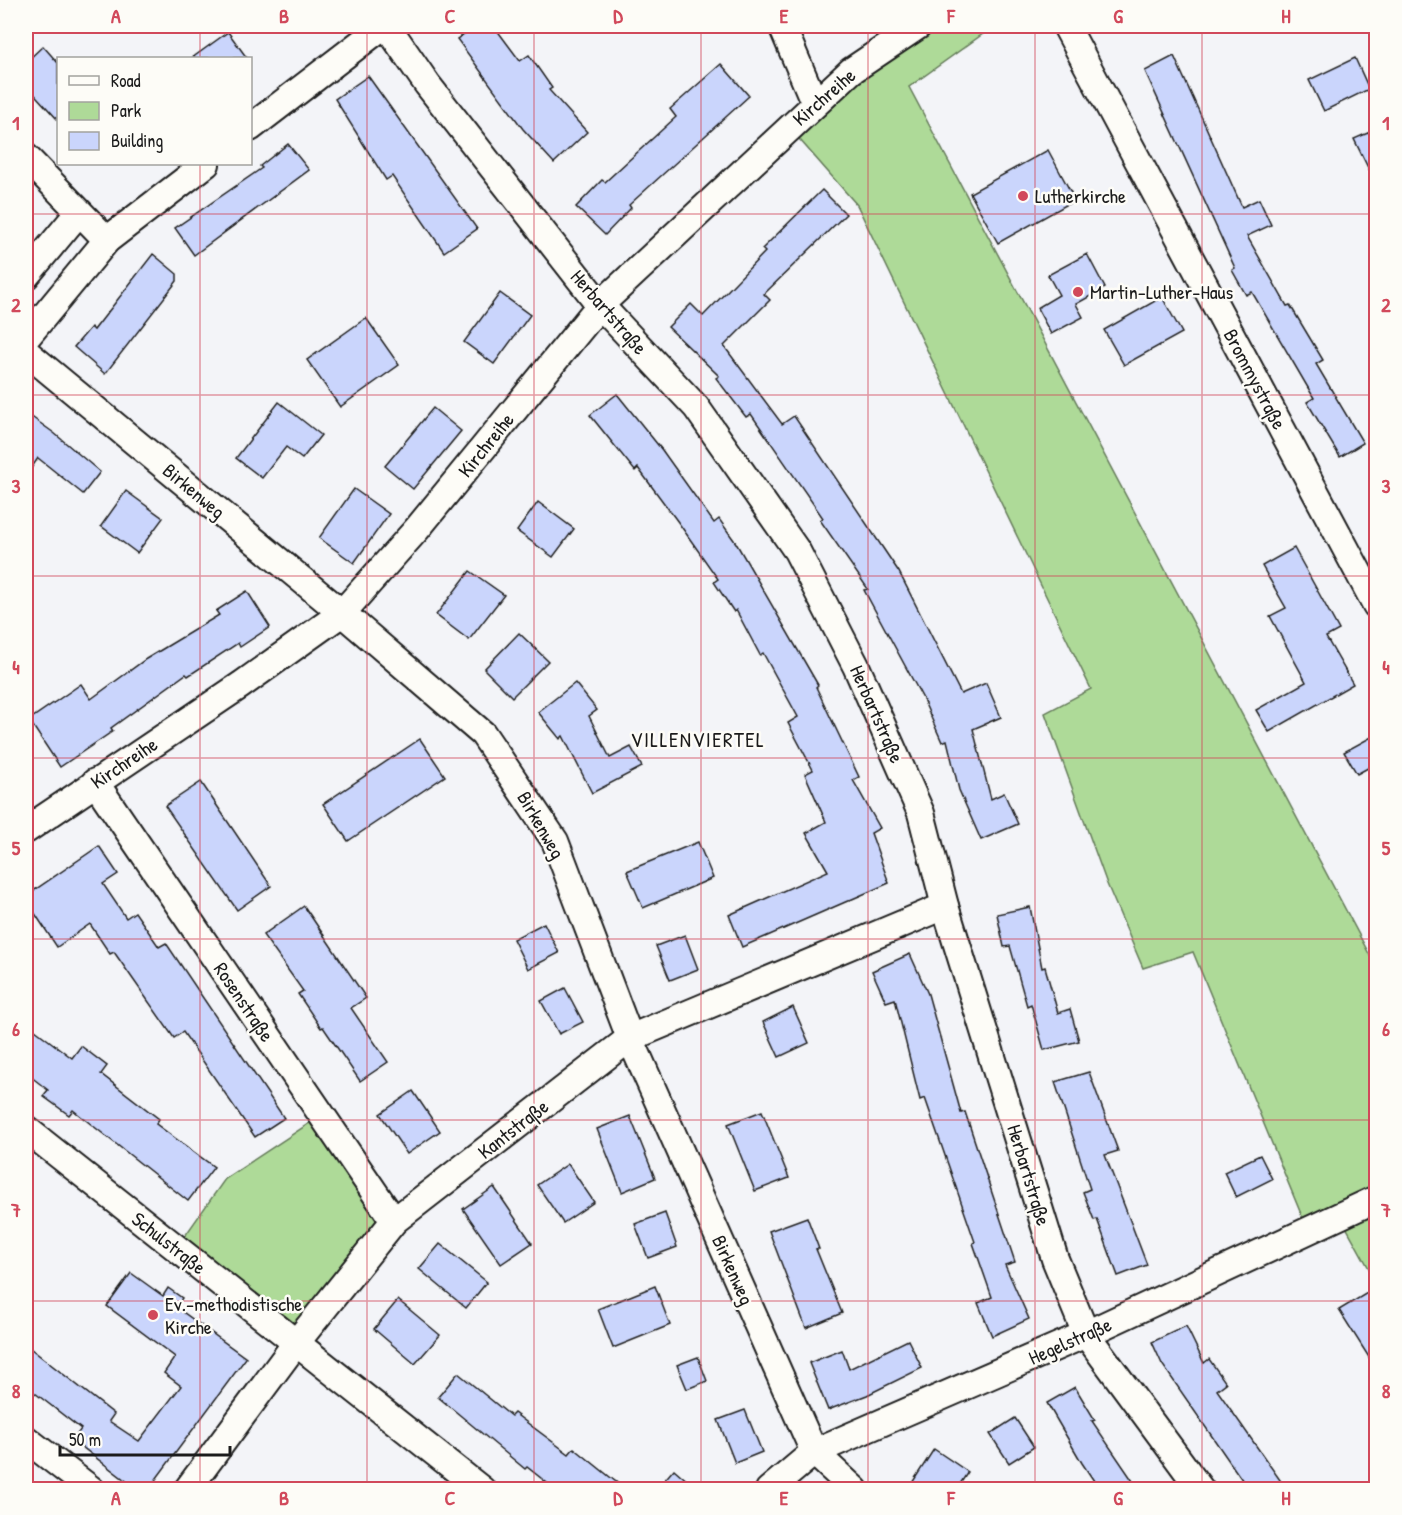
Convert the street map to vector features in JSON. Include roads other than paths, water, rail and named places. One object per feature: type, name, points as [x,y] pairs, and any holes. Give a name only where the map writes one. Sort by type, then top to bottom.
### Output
[{"type":"street","points":[[252,127],[385,26]]},
{"type":"street","name":"Herbartstraße","points":[[385,26],[427,84],[600,305],[696,407],[797,551],[856,666],[921,813],[945,906],[1055,1260],[1086,1335],[1201,1490]]},
{"type":"street","points":[[782,26],[815,104]]},
{"type":"street","name":"Kirchreihe","points":[[26,830],[241,685],[342,613],[417,529],[600,305],[851,71],[918,26]]},
{"type":"street","name":"Brommystraße","points":[[1066,26],[1377,605]]},
{"type":"street","points":[[26,157],[107,240]]},
{"type":"street","points":[[26,338],[107,240],[205,165]]},
{"type":"street","points":[[26,276],[79,212]]},
{"type":"street","name":"Birkenweg","points":[[26,352],[342,613],[483,734],[555,841],[630,1038],[814,1452],[855,1490]]},
{"type":"street","name":"Rosenstraße","points":[[95,782],[394,1221]]},
{"type":"street","name":"Kantstraße","points":[[187,1490],[296,1343],[394,1221],[630,1038],[945,906]]},
{"type":"street","name":"Schulstraße","points":[[26,1129],[482,1490]]},
{"type":"street","name":"Hegelstraße","points":[[769,1490],[814,1452],[1086,1335],[1377,1199]]},
{"type":"street","points":[[26,1439],[92,1490]]},
{"type":"place","name":"Lutherkirche","points":[[1023,196]]},
{"type":"place","name":"Martin-Luther-Haus","points":[[1078,292]]},
{"type":"place","name":"Ev.-methodistische Kirche","points":[[153,1315]]},
{"type":"district","name":"VILLENVIERTEL","points":[[698,740]]}]
